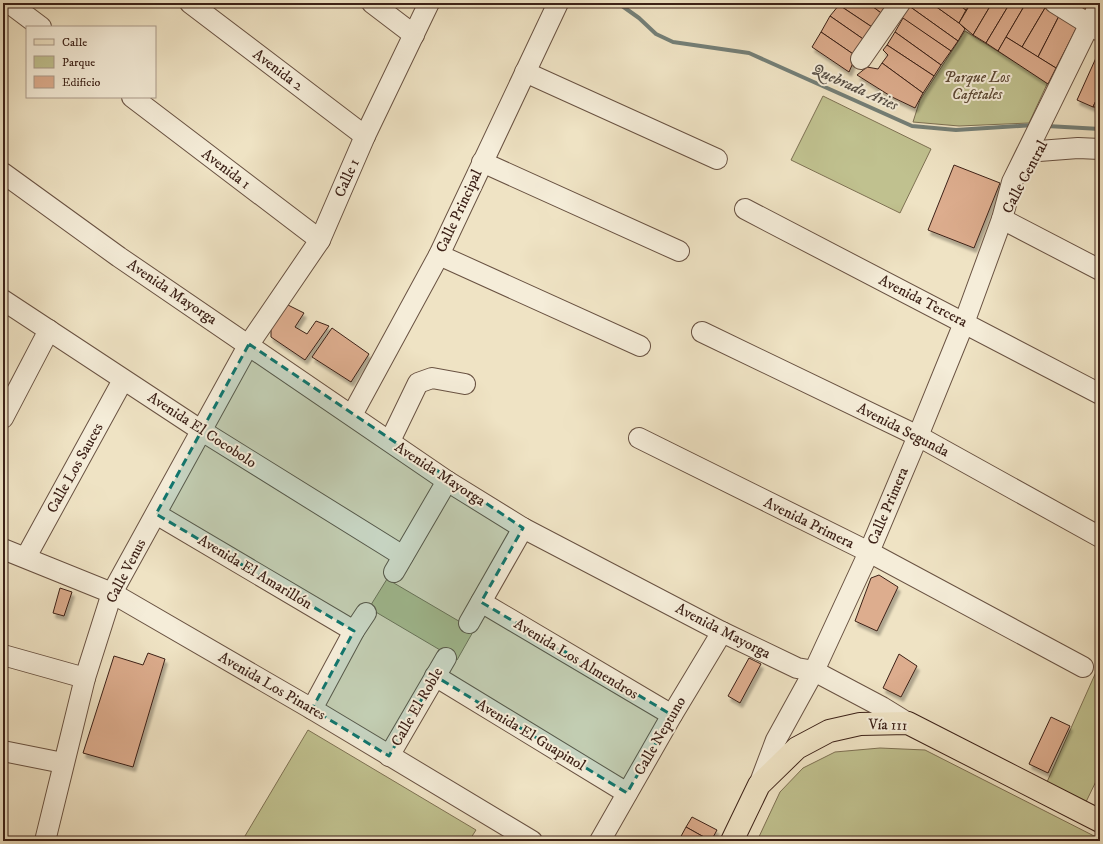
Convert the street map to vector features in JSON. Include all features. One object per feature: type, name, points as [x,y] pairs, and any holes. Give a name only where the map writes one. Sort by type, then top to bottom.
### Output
[{"type":"main road","name":"Vía 111","points":[[732,841],[759,785],[798,748],[829,731],[860,724],[908,723],[1100,821]]},
{"type":"street","points":[[9,3],[39,26]]},
{"type":"street","name":"Avenida 2","points":[[190,3],[366,136]]},
{"type":"street","points":[[372,3],[414,35]]},
{"type":"street","name":"Calle 1","points":[[249,344],[320,240],[366,136],[429,3]]},
{"type":"street","name":"Calle Principal","points":[[352,415],[438,255],[558,3]]},
{"type":"street","points":[[861,59],[900,3]]},
{"type":"street","points":[[1055,3],[1097,28]]},
{"type":"street","name":"Calle Central","points":[[1002,219],[1021,190],[1051,114],[1097,28],[1100,3]]},
{"type":"street","points":[[525,72],[717,159]]},
{"type":"street","name":"Avenida 1","points":[[133,98],[320,240]]},
{"type":"street","points":[[1040,140],[1078,148],[1100,150]]},
{"type":"street","points":[[482,162],[680,251]]},
{"type":"street","name":"Avenida Mayorga","points":[[3,173],[119,257],[249,344],[448,481],[523,528],[722,632],[797,668],[814,671],[882,707],[908,723]]},
{"type":"street","name":"Avenida Tercera","points":[[745,209],[1100,394]]},
{"type":"street","points":[[1002,219],[1100,270]]},
{"type":"street","name":"Calle Primera","points":[[759,785],[776,740],[814,671],[868,552],[918,436],[964,323],[1002,219]]},
{"type":"street","points":[[438,255],[640,346]]},
{"type":"street","name":"Avenida El Cocobolo","points":[[3,300],[202,431],[399,564],[448,481]]},
{"type":"street","points":[[3,418],[49,330]]},
{"type":"street","name":"Avenida Segunda","points":[[702,332],[918,436],[1100,536]]},
{"type":"street","name":"Calle Venus","points":[[46,841],[63,763],[85,678],[112,593],[249,344]]},
{"type":"street","points":[[390,441],[418,383],[432,378],[465,384]]},
{"type":"street","name":"Calle Los Sauces","points":[[26,557],[123,380]]},
{"type":"street","name":"Avenida Primera","points":[[639,438],[868,552],[1082,667]]},
{"type":"street","name":"Avenida El Amarillón","points":[[156,514],[354,631]]},
{"type":"street","points":[[469,622],[523,528]]},
{"type":"street","name":"Avenida Los Pinares","points":[[3,548],[112,593],[312,709],[532,841]]},
{"type":"street","name":"Avenida Los Almendros","points":[[481,602],[672,715]]},
{"type":"street","points":[[312,709],[354,631],[366,612]]},
{"type":"street","name":"Calle Neptuno","points":[[600,841],[672,715],[722,632]]},
{"type":"street","points":[[3,655],[85,678]]},
{"type":"street","name":"Calle El Roble","points":[[389,756],[446,658]]},
{"type":"street","name":"Avenida El Guapinol","points":[[435,676],[627,793]]},
{"type":"street","points":[[3,751],[63,763]]},
{"type":"highlighted area","points":[[249,344],[523,528],[481,602],[672,715],[627,793],[435,676],[389,756],[312,709],[354,631],[156,514]]},
{"type":"green space","name":"Parque Los Cafetales","points":[[965,31],[1048,82],[1029,123],[959,126],[913,122],[920,100]]},
{"type":"green space","points":[[823,96],[931,149],[900,213],[791,160]]},
{"type":"green space","points":[[387,579],[474,630],[457,660],[369,608]]},
{"type":"green space","points":[[1100,663],[1100,773],[1085,804],[1047,782]]},
{"type":"green space","points":[[308,730],[476,830],[469,841],[242,841]]},
{"type":"green space","points":[[880,748],[925,750],[1100,839],[1100,841],[757,841],[780,792],[803,768],[835,752]]},
{"type":"building","points":[[841,3],[868,3],[884,15],[875,29],[839,5]]},
{"type":"building","points":[[868,3],[891,3],[884,15]]},
{"type":"building","points":[[911,3],[931,3],[959,23],[965,29],[958,41],[909,6]]},
{"type":"building","points":[[931,3],[956,3],[966,10],[959,23]]},
{"type":"building","points":[[956,3],[971,3],[966,10]]},
{"type":"building","points":[[971,3],[992,3],[973,35],[959,23]]},
{"type":"building","points":[[992,3],[1010,3],[986,43],[973,35]]},
{"type":"building","points":[[1010,3],[1026,3],[998,51],[986,43]]},
{"type":"building","points":[[1026,3],[1037,3],[1045,8],[1022,47],[1006,37]]},
{"type":"building","points":[[1071,3],[1088,3],[1084,11]]},
{"type":"building","points":[[839,5],[875,29],[866,41],[830,16]]},
{"type":"building","points":[[909,6],[958,41],[951,51],[902,18]]},
{"type":"building","points":[[1045,8],[1059,16],[1038,57],[1022,47]]},
{"type":"building","points":[[830,16],[866,41],[856,56],[821,32]]},
{"type":"building","points":[[1059,16],[1077,27],[1056,68],[1038,57]]},
{"type":"building","points":[[903,18],[951,51],[941,65],[895,32]]},
{"type":"building","points":[[821,32],[856,56],[849,72],[812,47]]},
{"type":"building","points":[[895,32],[941,65],[934,76],[887,45]]},
{"type":"building","points":[[1006,37],[1056,68],[1048,84],[998,51]]},
{"type":"building","points":[[887,45],[934,76],[923,93],[882,63],[888,55],[883,50]]},
{"type":"building","points":[[1100,49],[1100,92],[1093,107],[1077,100]]},
{"type":"building","points":[[882,63],[923,93],[915,108],[892,97],[857,75],[867,67],[878,69]]},
{"type":"building","points":[[1100,92],[1100,107],[1093,107]]},
{"type":"building","points":[[954,165],[1000,183],[974,248],[928,230]]},
{"type":"building","points":[[286,304],[304,313],[295,327],[307,334],[316,321],[329,326],[305,360],[271,337],[271,325]]},
{"type":"building","points":[[332,328],[369,354],[351,382],[312,357]]},
{"type":"building","points":[[879,575],[898,587],[877,631],[855,621],[871,578]]},
{"type":"building","points":[[60,588],[72,592],[64,616],[53,613]]},
{"type":"building","points":[[148,653],[165,659],[133,767],[83,753],[114,656],[143,665]]},
{"type":"building","points":[[899,654],[917,666],[901,697],[883,688]]},
{"type":"building","points":[[749,658],[761,664],[740,703],[728,696]]},
{"type":"building","points":[[1051,717],[1070,726],[1048,773],[1029,764]]},
{"type":"building","points":[[692,817],[717,830],[711,841],[686,827]]},
{"type":"building","points":[[686,827],[711,841],[679,840]]},
{"type":"waterway","name":"Quebrada Aries","points":[[618,3],[639,18],[656,34],[673,42],[749,53],[912,126],[956,130],[1034,125]]},
{"type":"waterway","name":"Quebrada Aries","points":[[1047,126],[1100,129]]}]
